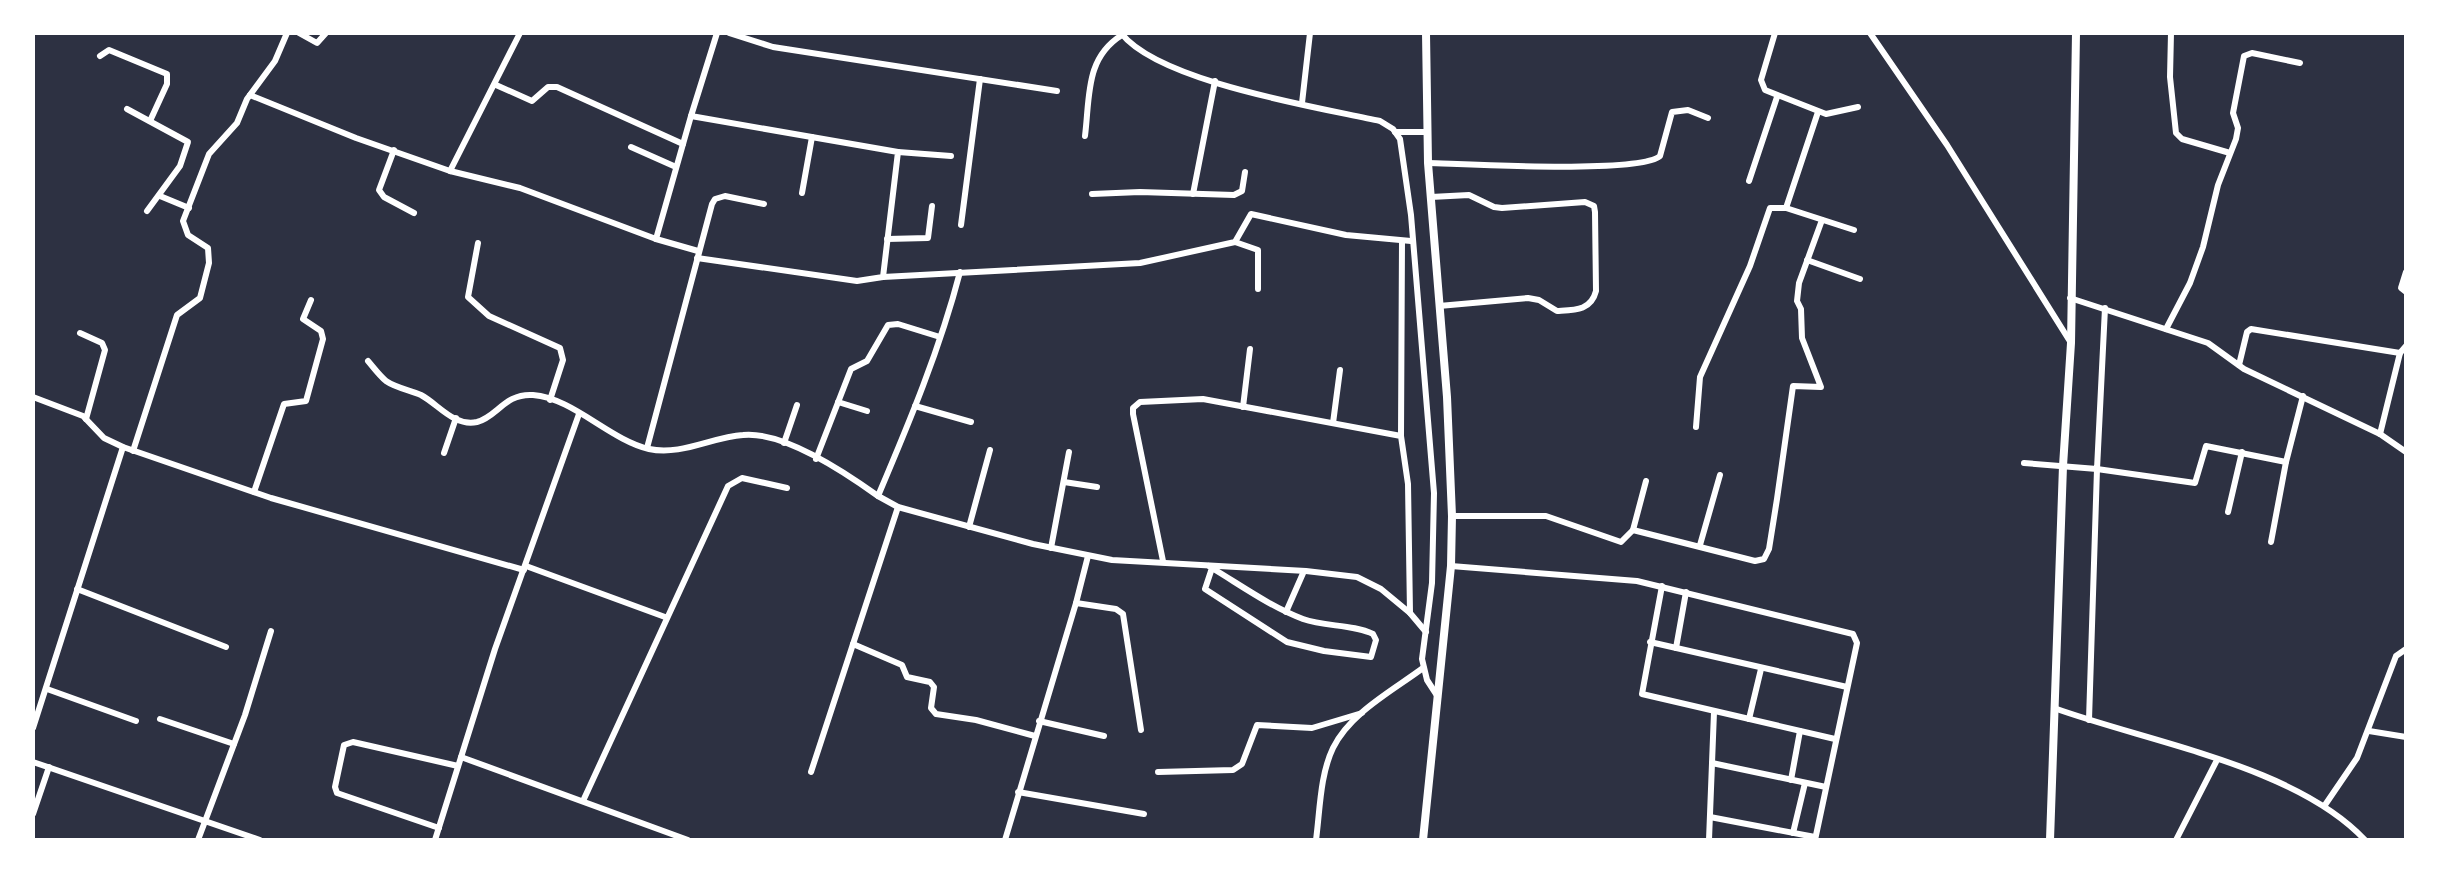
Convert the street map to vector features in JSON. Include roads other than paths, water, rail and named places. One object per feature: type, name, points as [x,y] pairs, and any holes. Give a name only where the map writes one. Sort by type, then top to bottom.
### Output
[{"type":"street","points":[[133,451],[177,315],[200,298],[209,263],[208,247],[184,231],[183,221],[206,160],[236,122],[250,95],[272,68],[287,33]]},
{"type":"street","points":[[299,33],[317,43],[326,33]]},
{"type":"street","points":[[450,171],[496,85],[520,33]]},
{"type":"street","points":[[656,239],[718,33]]},
{"type":"street","points":[[729,33],[773,47],[1057,91]]},
{"type":"street","points":[[1302,103],[1310,33]]},
{"type":"street","points":[[1423,840],[1451,566],[1452,516],[1428,163],[1426,33]]},
{"type":"street","points":[[1775,33],[1761,80],[1765,90],[1818,112],[1838,114],[1858,107]]},
{"type":"street","points":[[1870,33],[1947,145],[2071,343]]},
{"type":"street","points":[[2050,840],[2063,466],[2071,343],[2076,33]]},
{"type":"street","points":[[2171,33],[2171,77],[2176,133],[2182,139],[2230,153]]},
{"type":"street","points":[[1085,136],[1094,68],[1106,45],[1121,34],[1142,54],[1160,63],[1215,81],[1380,121],[1395,132],[1428,132]]},
{"type":"street","points":[[100,56],[109,50],[167,74],[167,84],[150,121]]},
{"type":"street","points":[[2166,329],[2190,283],[2203,247],[2218,185],[2238,132],[2233,113],[2244,56],[2252,53],[2300,63]]},
{"type":"street","points":[[961,225],[980,79]]},
{"type":"street","points":[[1193,194],[1215,81]]},
{"type":"street","points":[[496,85],[532,101],[548,87],[557,86],[683,144]]},
{"type":"street","points":[[250,95],[356,138],[450,171],[520,188],[698,255],[857,281],[960,272],[1140,263],[1235,242],[1258,250],[1258,289]]},
{"type":"street","points":[[1749,181],[1777,97]]},
{"type":"street","points":[[127,108],[187,139],[189,145],[180,166],[147,211]]},
{"type":"street","points":[[1428,163],[1583,165],[1649,162],[1660,156],[1672,113],[1688,110],[1708,118]]},
{"type":"street","points":[[1786,208],[1818,112]]},
{"type":"street","points":[[691,116],[898,152],[951,156]]},
{"type":"street","points":[[1395,132],[1405,164],[1434,493],[1432,583],[1423,668],[1439,698]]},
{"type":"street","points":[[802,192],[812,137]]},
{"type":"street","points":[[631,147],[676,167]]},
{"type":"street","points":[[394,150],[379,190],[384,197],[414,213]]},
{"type":"street","points":[[883,277],[898,152]]},
{"type":"street","points":[[1092,194],[1239,194],[1245,172]]},
{"type":"street","points":[[1431,197],[1469,195],[1493,208],[1585,202],[1594,206],[1595,212],[1596,291],[1591,303],[1585,308],[1557,311],[1539,300],[1528,298],[1439,306]]},
{"type":"street","points":[[160,196],[189,208]]},
{"type":"street","points":[[647,448],[715,199],[725,196],[764,204]]},
{"type":"street","points":[[887,239],[928,238],[932,206]]},
{"type":"street","points":[[1696,428],[1700,377],[1750,267],[1770,208],[1786,208],[1854,230]]},
{"type":"street","points":[[1235,242],[1251,214],[1346,235],[1411,241]]},
{"type":"street","points":[[1633,530],[1755,561],[1764,559],[1769,549],[1794,386],[1821,387],[1802,338],[1801,309],[1797,300],[1799,283],[1822,220]]},
{"type":"street","points":[[1402,241],[1401,436],[1408,484],[1410,613]]},
{"type":"street","points":[[478,243],[468,297],[489,316],[560,348],[563,360],[550,400]]},
{"type":"street","points":[[1807,260],[1860,279]]},
{"type":"street","points":[[878,496],[915,406],[960,272]]},
{"type":"street","points":[[2406,272],[2401,288],[2406,292]]},
{"type":"street","points":[[2070,298],[2208,343],[2239,365],[2380,434],[2406,452]]},
{"type":"street","points":[[254,492],[284,404],[306,401],[323,339],[321,331],[303,319],[311,300]]},
{"type":"street","points":[[2089,720],[2105,308]]},
{"type":"street","points":[[816,459],[851,369],[865,364],[888,325],[898,324],[940,337]]},
{"type":"street","points":[[2239,365],[2247,332],[2251,329],[2400,353]]},
{"type":"street","points":[[80,333],[102,343],[105,350],[86,419]]},
{"type":"street","points":[[2380,434],[2400,353],[2406,346]]},
{"type":"street","points":[[1243,407],[1250,349]]},
{"type":"street","points":[[368,361],[387,382],[422,396],[435,408],[467,422],[480,421],[503,403],[523,396],[550,400],[647,448],[683,448],[755,434],[784,443],[850,476],[898,507],[1051,548],[1122,561],[1163,561],[1341,574],[1369,582],[1410,613],[1426,632]]},
{"type":"street","points":[[1333,423],[1340,370]]},
{"type":"street","points":[[2271,542],[2286,462],[2303,396]]},
{"type":"street","points":[[33,397],[86,419],[104,438],[133,451],[254,492],[525,568],[666,617]]},
{"type":"street","points":[[1163,561],[1133,408],[1139,402],[1190,398],[1401,436]]},
{"type":"street","points":[[838,402],[867,411]]},
{"type":"street","points":[[784,443],[797,405]]},
{"type":"street","points":[[915,406],[971,422]]},
{"type":"street","points":[[436,840],[461,757],[579,414]]},
{"type":"street","points":[[444,453],[456,418]]},
{"type":"street","points":[[2024,463],[2097,469],[2195,483],[2206,446],[2286,462]]},
{"type":"street","points":[[33,728],[123,447]]},
{"type":"street","points":[[969,527],[990,450]]},
{"type":"street","points":[[1051,548],[1069,452]]},
{"type":"street","points":[[2228,512],[2242,452]]},
{"type":"street","points":[[1700,545],[1720,475]]},
{"type":"street","points":[[583,801],[666,617],[731,482],[742,478],[787,488]]},
{"type":"street","points":[[1452,516],[1546,516],[1621,542],[1633,530],[1646,481]]},
{"type":"street","points":[[1064,482],[1097,487]]},
{"type":"street","points":[[811,772],[898,507]]},
{"type":"street","points":[[1004,840],[1088,556]]},
{"type":"street","points":[[1205,564],[1212,568],[1286,612],[1317,623],[1373,634],[1376,640],[1371,657],[1324,651],[1278,638],[1205,589],[1212,568]]},
{"type":"street","points":[[1451,566],[1620,579],[1662,586],[1853,634],[1857,643],[1815,838],[1710,817]]},
{"type":"street","points":[[1286,612],[1304,571]]},
{"type":"street","points":[[1662,586],[1642,694],[1835,739]]},
{"type":"street","points":[[77,589],[226,647]]},
{"type":"street","points":[[1676,648],[1686,592]]},
{"type":"street","points":[[1076,603],[1116,609],[1123,614],[1141,730]]},
{"type":"street","points":[[198,840],[234,744],[271,631]]},
{"type":"street","points":[[1650,642],[1847,687]]},
{"type":"street","points":[[853,644],[902,665],[907,677],[930,682],[934,687],[931,708],[936,714],[976,720],[1035,736]]},
{"type":"street","points":[[2325,805],[2357,758],[2396,656],[2406,649]]},
{"type":"street","points":[[1316,840],[1323,784],[1332,749],[1362,713],[1423,668]]},
{"type":"street","points":[[1749,719],[1761,669]]},
{"type":"street","points":[[47,688],[136,721]]},
{"type":"street","points":[[2054,708],[2166,741],[2278,783],[2325,805],[2365,840]]},
{"type":"street","points":[[1709,840],[1714,712]]},
{"type":"street","points":[[1158,772],[1233,770],[1242,764],[1257,725],[1312,728],[1362,713]]},
{"type":"street","points":[[160,719],[234,744]]},
{"type":"street","points":[[1039,721],[1104,736]]},
{"type":"street","points":[[1791,780],[1800,731]]},
{"type":"street","points":[[2369,731],[2406,737]]},
{"type":"street","points":[[439,828],[337,793],[335,787],[344,745],[353,741],[458,766]]},
{"type":"street","points":[[461,757],[688,840]]},
{"type":"street","points":[[2176,840],[2217,760]]},
{"type":"street","points":[[33,762],[260,840]]},
{"type":"street","points":[[1712,763],[1826,787]]},
{"type":"street","points":[[33,814],[49,767]]},
{"type":"street","points":[[1797,836],[1805,783]]},
{"type":"street","points":[[1018,792],[1144,814]]},
{"type":"street","points":[[1770,840],[1772,829]]}]
